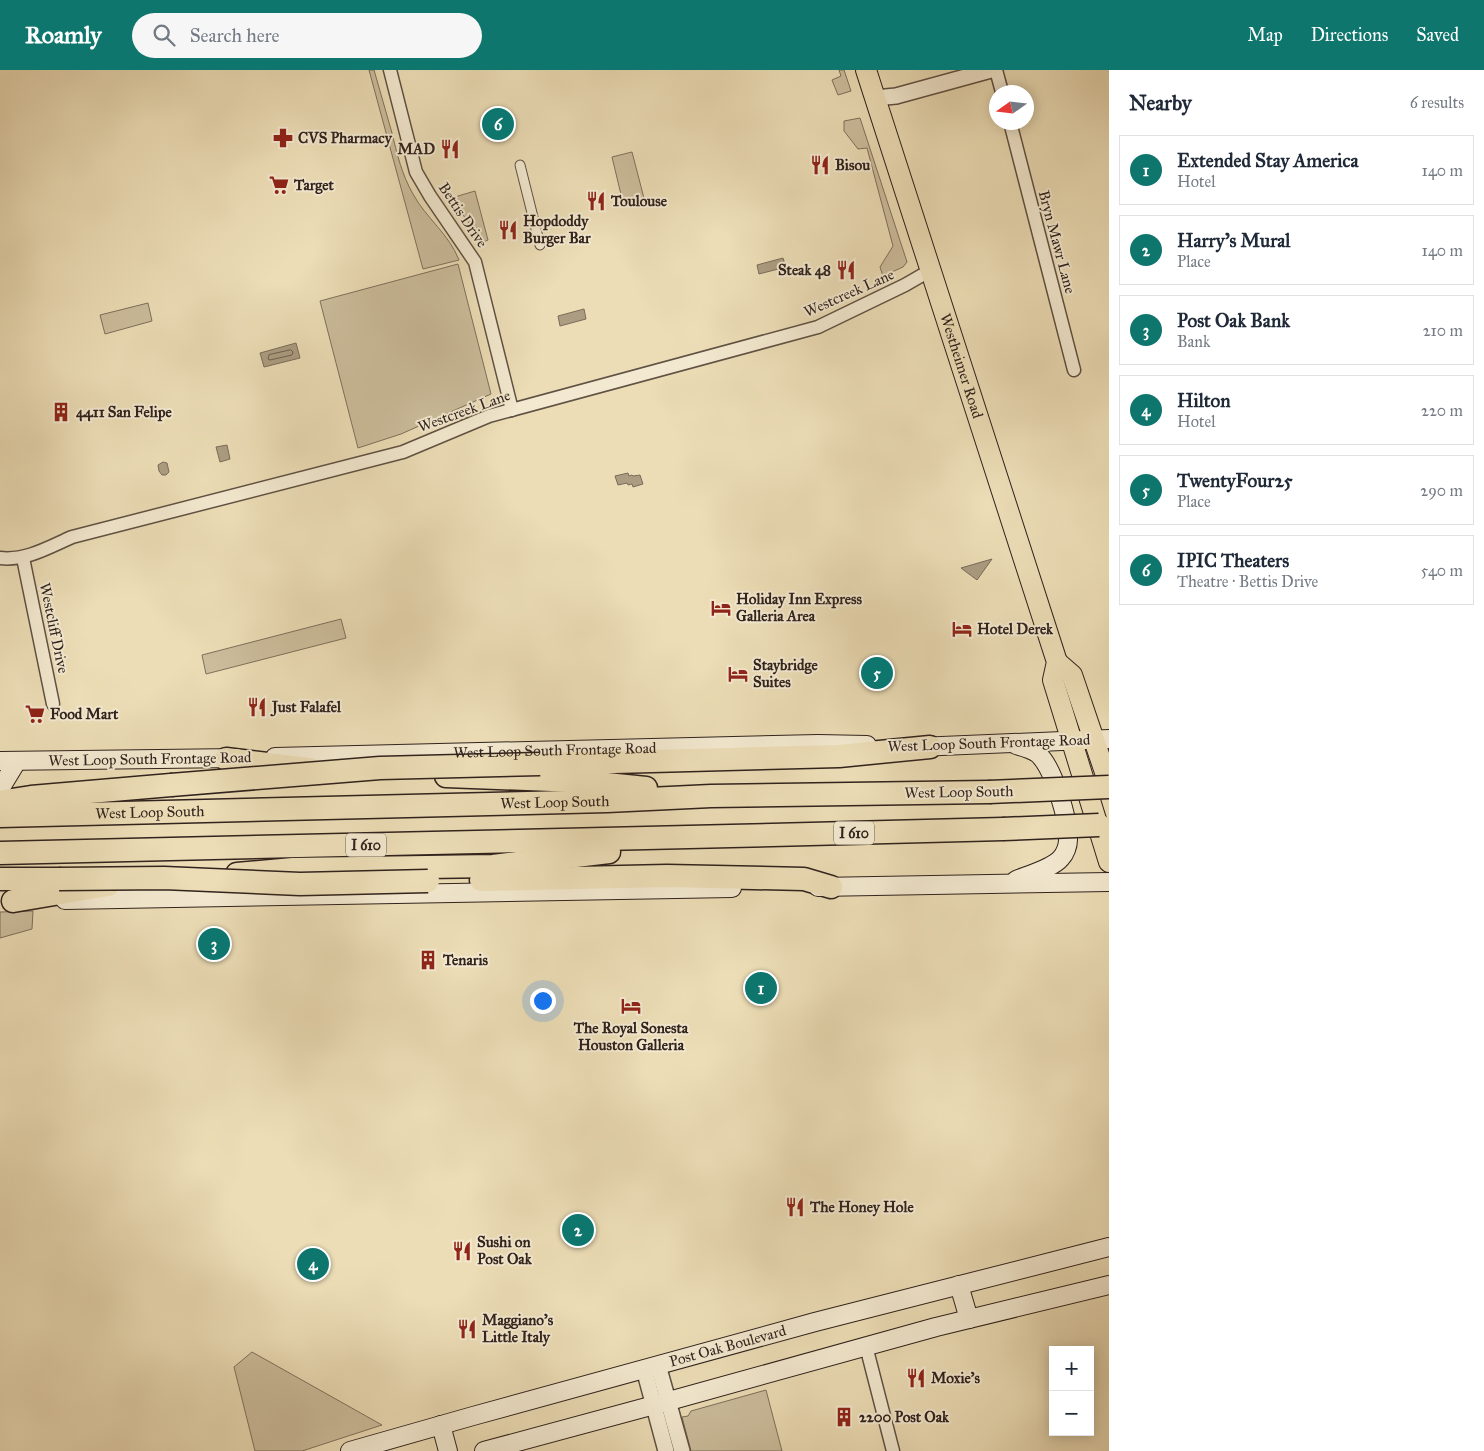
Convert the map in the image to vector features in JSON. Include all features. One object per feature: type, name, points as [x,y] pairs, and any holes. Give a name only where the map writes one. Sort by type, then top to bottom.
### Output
[{"type":"highway","points":[[0,802],[31,797],[380,768],[839,756],[930,747]]},
{"type":"highway","points":[[226,758],[326,771],[577,781],[711,796]]},
{"type":"highway","name":"West Loop South","points":[[9,816],[606,801],[711,796],[989,792],[1109,786]]},
{"type":"highway","name":"I 610","points":[[0,853],[731,836],[1106,825]]},
{"type":"highway","points":[[6,901],[108,885],[293,869],[493,866],[731,836]]},
{"type":"highway","points":[[0,879],[164,878],[300,884],[667,876],[804,879],[831,887]]},
{"type":"main road","name":"Westheimer Road","points":[[866,70],[1056,662],[1052,680],[1109,862]]},
{"type":"main road","name":"Westheimer Road","points":[[1056,662],[1072,675],[1101,739],[1109,786]]},
{"type":"main road","name":"West Loop South Frontage Road","points":[[9,761],[226,758],[818,744],[930,747],[1101,739]]},
{"type":"main road","points":[[1006,884],[1053,865],[1060,860],[1065,852],[1068,841],[1061,799],[1046,764],[1038,754],[1030,749],[1012,743]]},
{"type":"main road","points":[[0,751],[9,761],[0,789]]},
{"type":"main road","points":[[6,901],[1109,882]]},
{"type":"main road","name":"Post Oak Boulevard","points":[[350,1451],[815,1322],[1109,1247]]},
{"type":"main road","points":[[960,1285],[969,1319]]},
{"type":"main road","points":[[484,1451],[661,1404],[866,1346],[1109,1285]]},
{"type":"main road","points":[[441,1425],[448,1451]]},
{"type":"street","name":"Bettis Drive","points":[[390,70],[416,172],[439,210],[475,262],[512,410]]},
{"type":"street","points":[[875,98],[896,96],[991,70]]},
{"type":"street","points":[[996,70],[1000,85]]},
{"type":"street","name":"Bryn Mawr Lane","points":[[1012,130],[1074,370]]},
{"type":"street","points":[[520,165],[540,245]]},
{"type":"street","name":"Westcreek Lane","points":[[0,558],[23,558],[72,537],[403,452],[489,416],[818,327],[905,286],[931,270]]},
{"type":"street","name":"Westcliff Drive","points":[[23,558],[53,704]]},
{"type":"street","points":[[866,1346],[893,1451]]},
{"type":"street","points":[[651,1367],[661,1404],[682,1451]]},
{"type":"street","points":[[661,1404],[666,1451]]},
{"type":"shaded area","points":[[369,70],[374,70],[400,164],[409,187],[418,203],[449,242],[459,260],[423,269]]},
{"type":"shaded area","points":[[839,70],[844,70],[851,91],[838,95],[832,80],[841,76]]},
{"type":"shaded area","points":[[860,118],[907,262],[903,267],[883,276],[880,267],[893,246],[867,148],[858,149],[844,131],[844,121]]},
{"type":"shaded area","points":[[632,152],[645,202],[624,207],[612,157]]},
{"type":"shaded area","points":[[475,191],[488,240],[481,243],[468,221],[451,201],[458,196]]},
{"type":"shaded area","points":[[458,264],[491,394],[401,434],[358,448],[320,301]]},
{"type":"shaded area","points":[[148,303],[152,321],[105,334],[100,315]]},
{"type":"shaded area","points":[[341,619],[346,638],[206,674],[202,655]]},
{"type":"shaded area","points":[[33,911],[32,929],[0,938],[0,912]]},
{"type":"shaded area","points":[[252,1352],[382,1425],[302,1451],[255,1451],[234,1367]]},
{"type":"shaded area","points":[[766,1390],[782,1451],[691,1451],[682,1417],[688,1416],[691,1411]]},
{"type":"water","points":[[783,258],[786,267],[759,274],[757,265]]},
{"type":"water","points":[[584,309],[586,319],[560,326],[558,316]]},
{"type":"water","points":[[296,343],[300,358],[264,367],[260,353]]},
{"type":"water","points":[[227,445],[230,459],[220,462],[216,447]]},
{"type":"water","points":[[163,462],[167,463],[169,472],[166,475],[162,475],[159,471],[158,465]]},
{"type":"water","points":[[628,473],[629,476],[640,475],[643,484],[633,487],[632,484],[628,485],[627,483],[618,485],[615,476]]},
{"type":"water","points":[[992,559],[977,580],[961,568]]},
{"type":"place","name":"IPIC Theaters","points":[[498,124]]},
{"type":"place","name":"CVS Pharmacy","points":[[283,138]]},
{"type":"place","name":"MAD","points":[[450,149]]},
{"type":"place","name":"Bisou","points":[[820,165]]},
{"type":"place","name":"Target","points":[[279,185]]},
{"type":"place","name":"Toulouse","points":[[596,201]]},
{"type":"place","name":"Hopdoddy Burger Bar","points":[[508,230]]},
{"type":"place","name":"Steak 48","points":[[846,270]]},
{"type":"place","name":"4411 San Felipe","points":[[61,412]]},
{"type":"place","name":"Holiday Inn Express Galleria Area","points":[[721,608]]},
{"type":"place","name":"Hotel Derek","points":[[962,629]]},
{"type":"place","name":"TwentyFour25","points":[[877,673]]},
{"type":"place","name":"Staybridge Suites","points":[[738,674]]},
{"type":"place","name":"Just Falafel","points":[[257,707]]},
{"type":"place","name":"Food Mart","points":[[35,714]]},
{"type":"place","name":"Post Oak Bank","points":[[214,944]]},
{"type":"place","name":"Tenaris","points":[[428,960]]},
{"type":"place","name":"Extended Stay America","points":[[761,988]]},
{"type":"place","name":"The Royal Sonesta Houston Galleria","points":[[631,1006]]},
{"type":"place","name":"The Honey Hole","points":[[795,1207]]},
{"type":"place","name":"Harry's Mural","points":[[578,1230]]},
{"type":"place","name":"Sushi on Post Oak","points":[[462,1251]]},
{"type":"place","name":"Hilton","points":[[313,1264]]},
{"type":"place","name":"Maggiano's Little Italy","points":[[467,1329]]},
{"type":"place","name":"Moxie's","points":[[916,1378]]},
{"type":"place","name":"2200 Post Oak","points":[[844,1417]]}]
